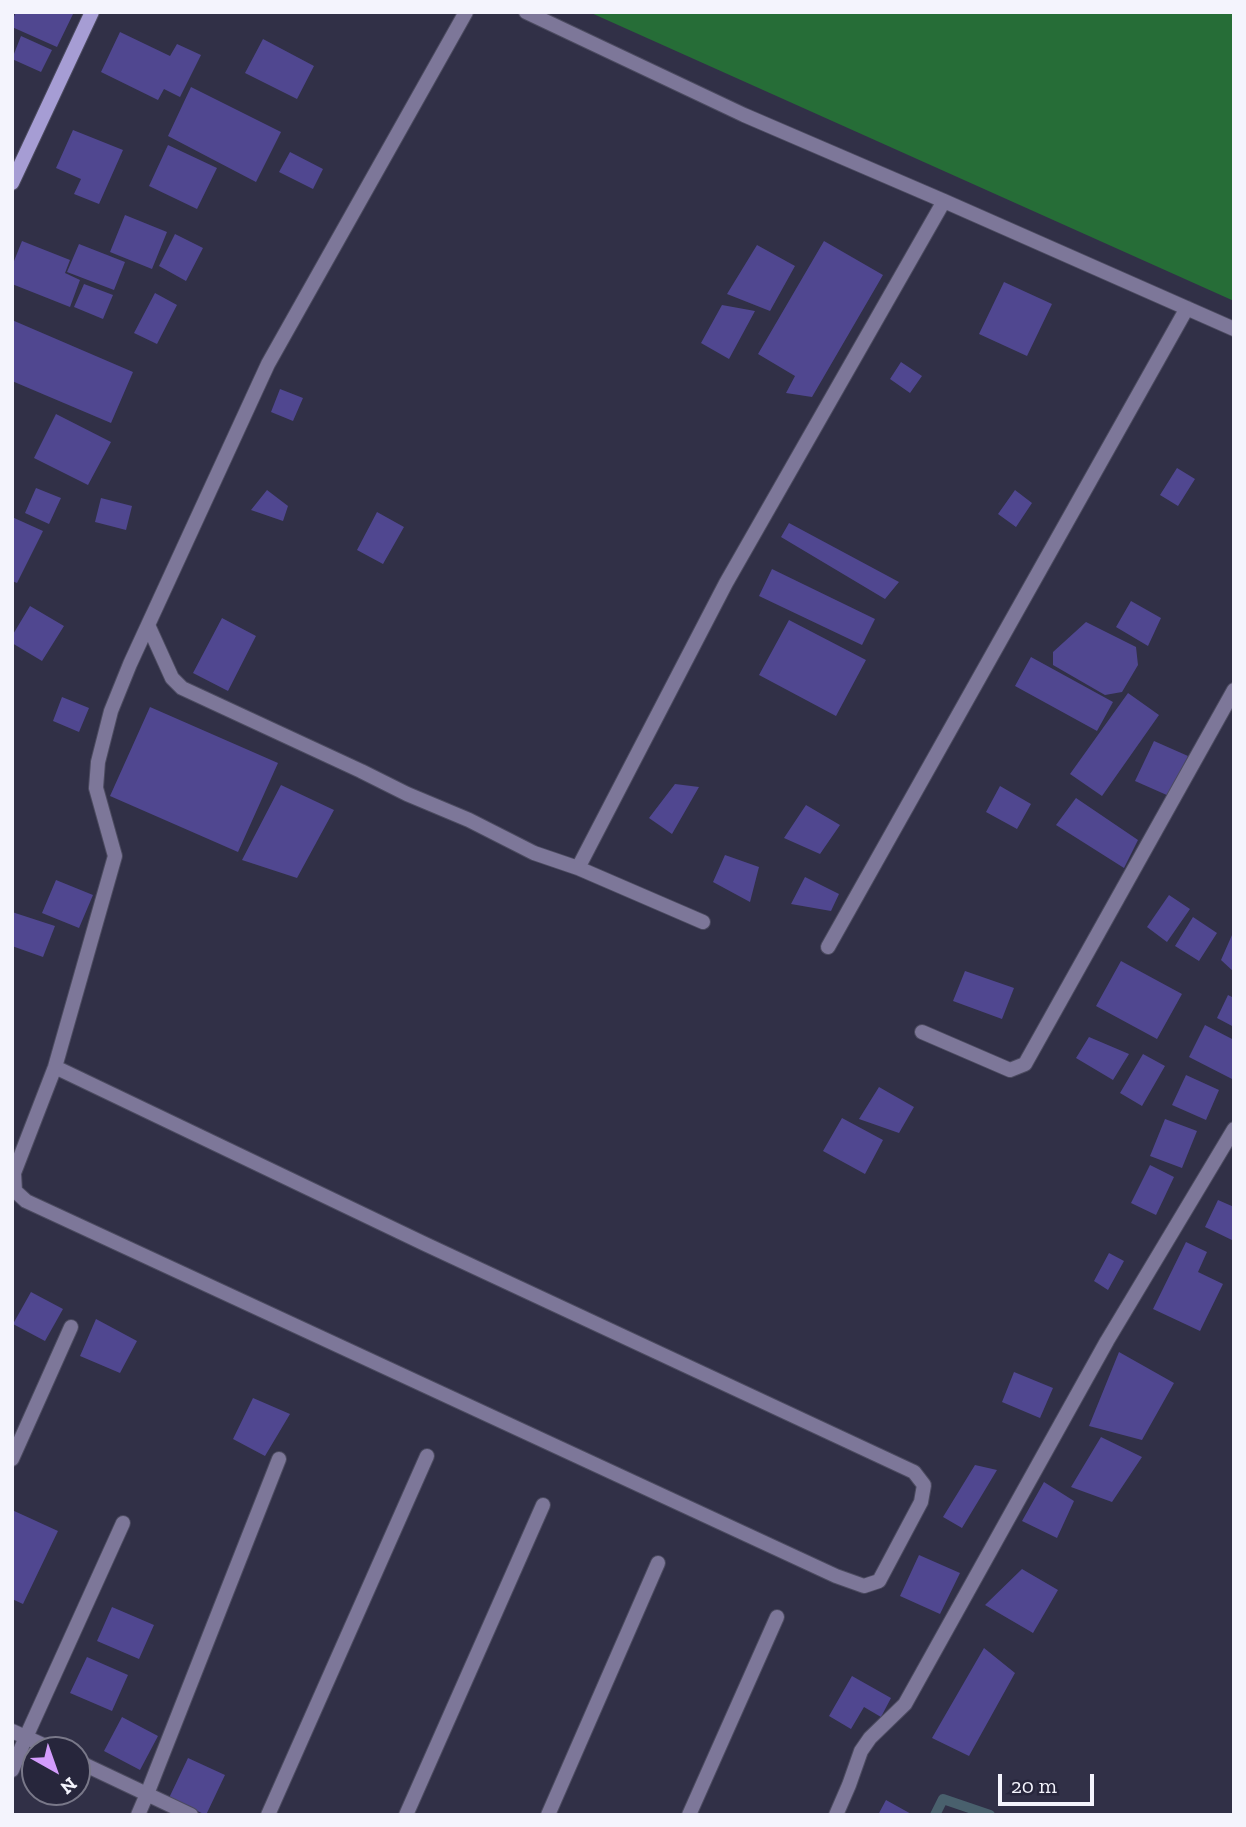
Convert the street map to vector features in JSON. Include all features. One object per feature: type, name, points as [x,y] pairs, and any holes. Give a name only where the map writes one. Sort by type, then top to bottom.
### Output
[{"type":"street","points":[[12,183],[92,12]]},
{"type":"street","points":[[55,1067],[425,1244],[914,1472],[924,1485],[921,1502],[879,1581],[864,1586],[836,1576],[26,1201],[15,1191],[14,1173],[55,1067],[114,856],[96,788],[98,762],[111,711],[268,364],[466,12]]},
{"type":"street","points":[[526,12],[744,115],[1234,329]]},
{"type":"street","points":[[578,868],[726,583],[944,201]]},
{"type":"street","points":[[828,947],[1187,308]]},
{"type":"street","points":[[148,625],[172,678],[182,688],[407,794],[469,820],[534,853],[578,868],[702,922]]},
{"type":"street","points":[[922,1032],[1010,1070],[1025,1064],[1234,690]]},
{"type":"street","points":[[836,1815],[861,1751],[870,1738],[905,1704],[1107,1341],[1234,1129]]},
{"type":"street","points":[[12,1459],[71,1327]]},
{"type":"street","points":[[268,1815],[427,1456]]},
{"type":"street","points":[[138,1815],[279,1459]]},
{"type":"street","points":[[406,1815],[543,1505]]},
{"type":"street","points":[[12,1770],[19,1734],[123,1523]]},
{"type":"street","points":[[548,1815],[658,1563]]},
{"type":"street","points":[[689,1815],[777,1617]]},
{"type":"street","points":[[91,1768],[191,1815]]},
{"type":"green space","points":[[589,12],[1234,12],[1234,301]]},
{"type":"building","points":[[16,12],[74,12],[57,47],[12,27]]},
{"type":"building","points":[[120,32],[170,56],[177,44],[201,55],[180,97],[164,89],[158,100],[101,72]]},
{"type":"building","points":[[21,36],[52,50],[41,72],[12,59]]},
{"type":"building","points":[[263,39],[314,66],[297,99],[245,73]]},
{"type":"building","points":[[191,87],[281,132],[256,182],[168,136]]},
{"type":"building","points":[[73,130],[123,150],[99,204],[74,194],[81,179],[56,168]]},
{"type":"building","points":[[168,145],[217,168],[197,209],[149,186]]},
{"type":"building","points":[[290,152],[323,169],[313,189],[279,172]]},
{"type":"building","points":[[125,215],[167,232],[152,269],[110,252]]},
{"type":"building","points":[[175,234],[203,248],[186,281],[159,266]]},
{"type":"building","points":[[22,241],[70,260],[65,273],[80,280],[70,307],[12,284],[12,266]]},
{"type":"building","points":[[824,241],[883,275],[812,397],[786,393],[795,376],[758,354]]},
{"type":"building","points":[[79,244],[125,262],[114,290],[67,272]]},
{"type":"building","points":[[757,245],[795,266],[770,311],[727,294]]},
{"type":"building","points":[[1004,282],[1052,304],[1027,356],[979,334]]},
{"type":"building","points":[[84,284],[113,295],[103,319],[74,307]]},
{"type":"building","points":[[155,293],[177,305],[157,344],[134,333]]},
{"type":"building","points":[[722,305],[755,311],[729,359],[701,343]]},
{"type":"building","points":[[12,320],[133,372],[111,423],[12,381]]},
{"type":"building","points":[[901,362],[922,376],[910,393],[890,379]]},
{"type":"building","points":[[280,389],[303,398],[293,421],[271,412]]},
{"type":"building","points":[[56,414],[111,442],[88,485],[34,458]]},
{"type":"building","points":[[1177,468],[1195,479],[1178,506],[1160,495]]},
{"type":"building","points":[[36,488],[61,498],[49,524],[25,513]]},
{"type":"building","points":[[267,490],[288,506],[283,521],[251,510]]},
{"type":"building","points":[[1015,490],[1032,503],[1016,527],[998,514]]},
{"type":"building","points":[[101,498],[132,506],[126,530],[95,522]]},
{"type":"building","points":[[377,512],[404,527],[383,564],[357,550]]},
{"type":"building","points":[[12,517],[43,531],[17,583],[12,581]]},
{"type":"building","points":[[789,523],[899,582],[885,599],[781,537]]},
{"type":"building","points":[[772,569],[875,619],[862,645],[759,596]]},
{"type":"building","points":[[1131,601],[1161,618],[1148,646],[1116,627]]},
{"type":"building","points":[[30,606],[64,626],[42,661],[12,643],[12,636]]},
{"type":"building","points":[[222,618],[256,636],[228,691],[193,673]]},
{"type":"building","points":[[789,620],[866,660],[836,716],[759,675]]},
{"type":"building","points":[[1086,622],[1136,647],[1138,665],[1122,692],[1105,695],[1053,665],[1053,652]]},
{"type":"building","points":[[1031,657],[1113,702],[1097,731],[1015,686]]},
{"type":"building","points":[[1128,693],[1159,715],[1102,796],[1070,774]]},
{"type":"building","points":[[62,697],[89,708],[79,732],[53,721]]},
{"type":"building","points":[[150,707],[278,763],[238,852],[110,796]]},
{"type":"building","points":[[1154,741],[1188,756],[1169,796],[1135,781]]},
{"type":"building","points":[[675,784],[699,787],[672,834],[649,818]]},
{"type":"building","points":[[281,785],[334,810],[297,878],[242,860]]},
{"type":"building","points":[[1000,786],[1031,804],[1017,829],[986,812]]},
{"type":"building","points":[[1076,798],[1138,840],[1124,868],[1056,825]]},
{"type":"building","points":[[806,805],[840,825],[820,854],[784,838]]},
{"type":"building","points":[[725,855],[759,867],[750,902],[713,882]]},
{"type":"building","points":[[805,877],[839,894],[831,911],[791,904]]},
{"type":"building","points":[[56,880],[93,895],[79,928],[42,913]]},
{"type":"building","points":[[1169,895],[1190,909],[1167,942],[1147,927]]},
{"type":"building","points":[[12,912],[55,926],[43,957],[12,946]]},
{"type":"building","points":[[1193,917],[1217,933],[1199,961],[1175,946]]},
{"type":"building","points":[[1232,935],[1234,937],[1234,972],[1221,960]]},
{"type":"building","points":[[1121,961],[1182,994],[1157,1039],[1096,1006]]},
{"type":"building","points":[[965,971],[1014,988],[1002,1019],[953,1001]]},
{"type":"building","points":[[1228,995],[1234,998],[1234,1027],[1217,1018]]},
{"type":"building","points":[[1205,1025],[1234,1040],[1234,1080],[1189,1057]]},
{"type":"building","points":[[1089,1037],[1129,1054],[1113,1080],[1076,1058]]},
{"type":"building","points":[[1143,1054],[1165,1066],[1142,1106],[1120,1093]]},
{"type":"building","points":[[1186,1075],[1219,1090],[1206,1120],[1172,1105]]},
{"type":"building","points":[[879,1087],[914,1107],[899,1133],[859,1119]]},
{"type":"building","points":[[842,1118],[883,1140],[865,1174],[823,1151]]},
{"type":"building","points":[[1165,1119],[1197,1131],[1182,1168],[1150,1156]]},
{"type":"building","points":[[1150,1165],[1174,1177],[1156,1215],[1131,1203]]},
{"type":"building","points":[[1218,1200],[1234,1207],[1234,1241],[1205,1227]]},
{"type":"building","points":[[1186,1242],[1207,1252],[1198,1272],[1223,1284],[1200,1331],[1153,1309]]},
{"type":"building","points":[[1109,1253],[1124,1261],[1108,1290],[1094,1281]]},
{"type":"building","points":[[31,1292],[63,1309],[45,1341],[13,1324]]},
{"type":"building","points":[[96,1319],[137,1341],[120,1373],[80,1356]]},
{"type":"building","points":[[1119,1352],[1174,1383],[1142,1440],[1089,1426]]},
{"type":"building","points":[[1014,1372],[1053,1388],[1040,1418],[1002,1402]]},
{"type":"building","points":[[253,1398],[290,1414],[265,1456],[233,1439]]},
{"type":"building","points":[[1101,1437],[1142,1457],[1112,1502],[1071,1487]]},
{"type":"building","points":[[975,1465],[997,1470],[962,1528],[943,1517]]},
{"type":"building","points":[[1044,1482],[1074,1501],[1057,1538],[1022,1521]]},
{"type":"building","points":[[12,1510],[58,1531],[23,1604],[12,1599]]},
{"type":"building","points":[[919,1555],[960,1573],[940,1614],[900,1596]]},
{"type":"building","points":[[1022,1569],[1058,1590],[1033,1633],[985,1605]]},
{"type":"building","points":[[112,1607],[154,1625],[139,1659],[97,1641]]},
{"type":"building","points":[[984,1648],[1015,1673],[969,1756],[932,1738]]},
{"type":"building","points":[[87,1657],[128,1675],[112,1711],[70,1693]]},
{"type":"building","points":[[852,1676],[891,1698],[881,1717],[864,1707],[851,1729],[829,1716]]},
{"type":"building","points":[[122,1717],[158,1736],[140,1770],[104,1751]]},
{"type":"building","points":[[188,1758],[225,1775],[206,1815],[169,1798]]},
{"type":"building","points":[[886,1800],[913,1815],[878,1815]]},
{"type":"waterway","points":[[935,1815],[943,1799],[990,1815]]}]
